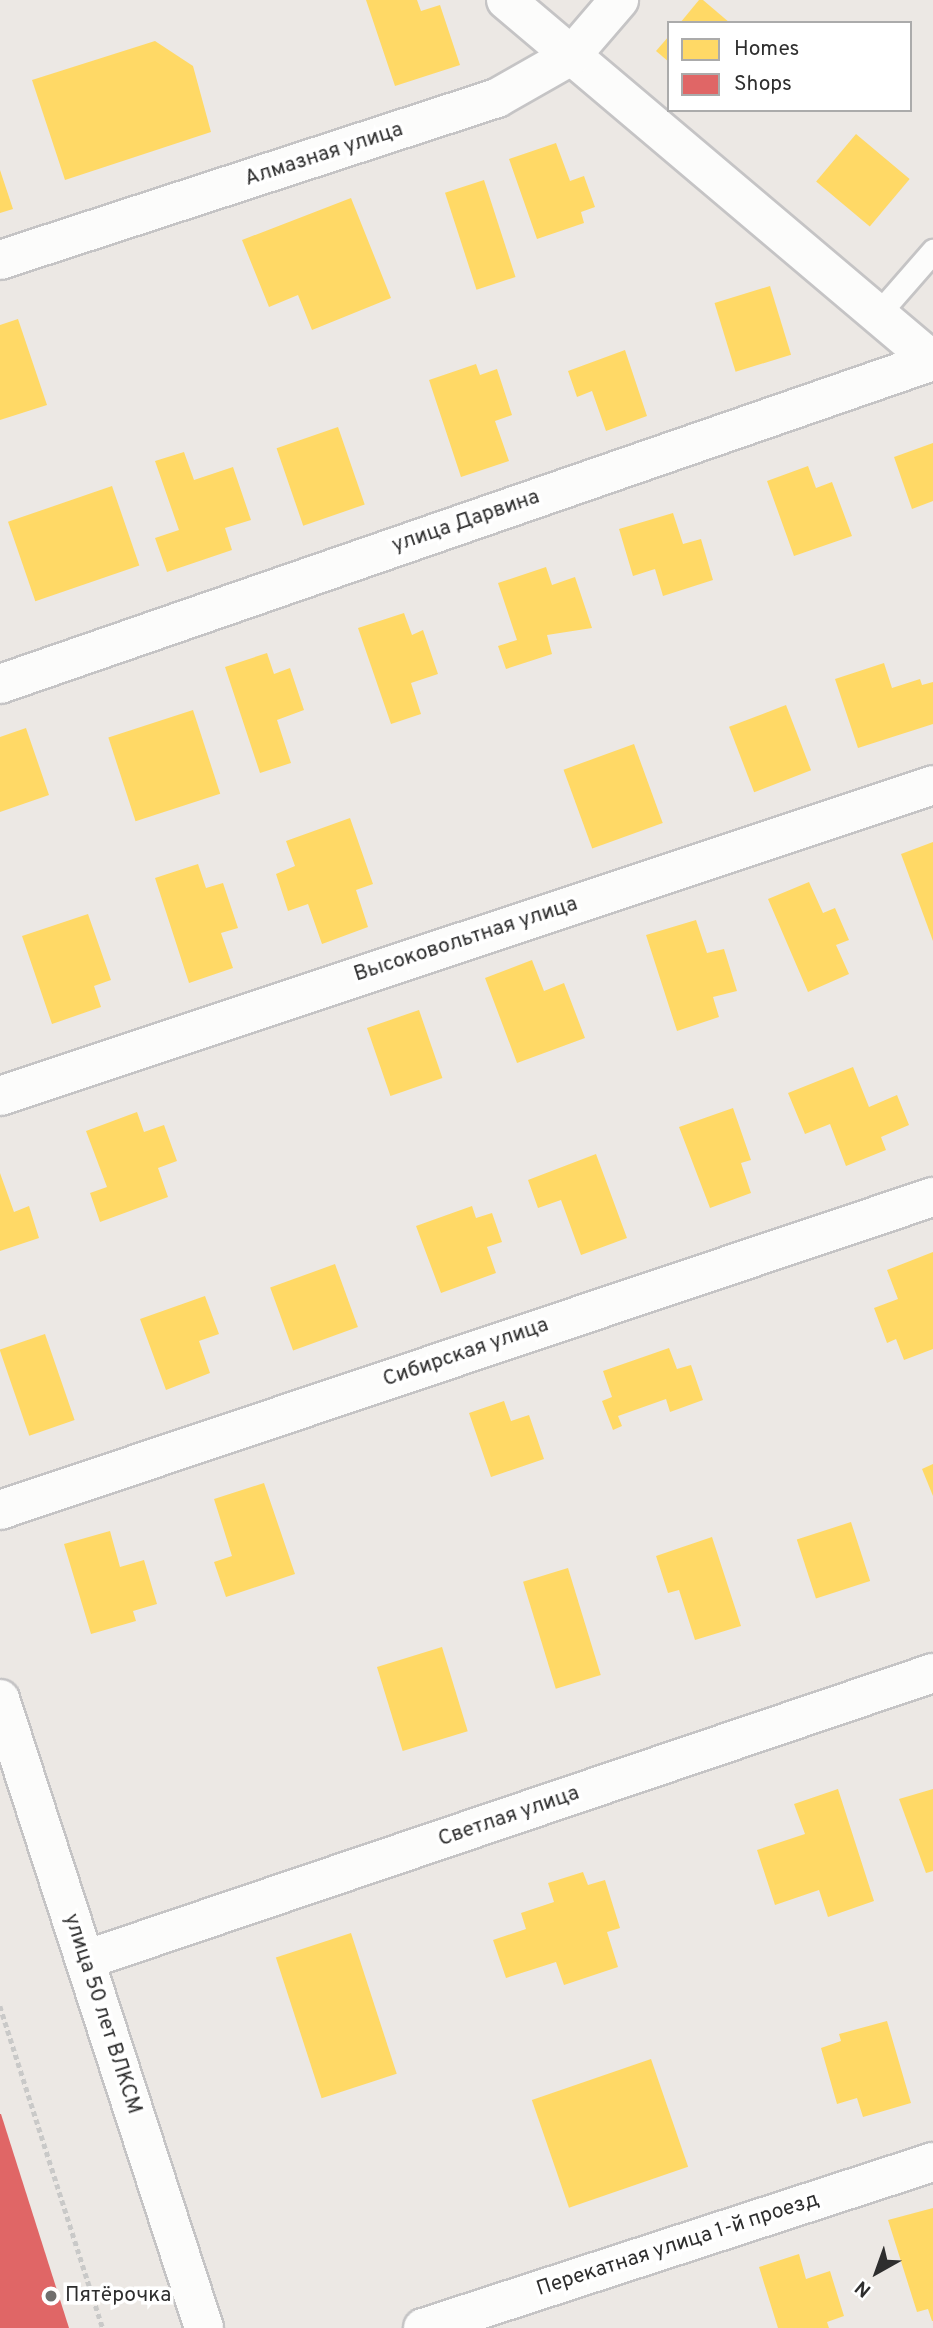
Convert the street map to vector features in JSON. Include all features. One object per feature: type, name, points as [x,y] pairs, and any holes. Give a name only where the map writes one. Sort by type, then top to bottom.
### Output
[{"type":"street","points":[[506,0],[933,361]]},
{"type":"street","name":"Алмазная улица","points":[[0,260],[497,99],[571,56],[619,0]]},
{"type":"street","name":"улица Дарвина","points":[[0,684],[933,361]]},
{"type":"street","name":"Высоковольтная улица","points":[[0,1096],[933,785]]},
{"type":"street","name":"Сибирская улица","points":[[0,1510],[933,1197]]},
{"type":"street","name":"Светлая улица","points":[[85,1960],[933,1673]]},
{"type":"street","name":"улица 50 лет ВЛКСМ","points":[[0,1699],[204,2328]]},
{"type":"street","name":"Перекатная улица 1-й проезд","points":[[423,2328],[933,2161]]},
{"type":"lane","points":[[877,314],[933,251]]},
{"type":"path","points":[[0,2006],[103,2328]]},
{"type":"building: Homes","points":[[366,0],[417,0],[421,11],[440,5],[460,65],[395,86]]},
{"type":"building: Homes","points":[[699,0],[703,0],[728,21],[682,21]]},
{"type":"building: Homes","points":[[667,38],[667,60],[656,51]]},
{"type":"building: Homes","points":[[155,41],[193,66],[211,132],[65,180],[32,80]]},
{"type":"building: Homes","points":[[856,134],[910,179],[870,226],[816,181]]},
{"type":"building: Homes","points":[[556,143],[570,181],[584,176],[595,207],[581,212],[584,223],[537,239],[509,159]]},
{"type":"building: Homes","points":[[0,170],[13,209],[0,213]]},
{"type":"building: Homes","points":[[484,180],[516,277],[477,290],[445,193]]},
{"type":"building: Homes","points":[[351,198],[391,298],[312,330],[298,295],[269,307],[242,240]]},
{"type":"building: Homes","points":[[770,286],[791,355],[736,372],[715,303]]},
{"type":"building: Homes","points":[[18,319],[47,405],[0,420],[0,325]]},
{"type":"building: Homes","points":[[625,350],[647,416],[606,431],[592,391],[577,397],[568,371]]},
{"type":"building: Homes","points":[[476,364],[480,375],[497,369],[512,415],[495,421],[509,461],[461,477],[429,380]]},
{"type":"building: Homes","points":[[338,427],[365,505],[303,526],[277,448]]},
{"type":"building: Homes","points":[[933,443],[933,501],[912,509],[894,457]]},
{"type":"building: Homes","points":[[184,452],[194,480],[233,467],[251,520],[225,528],[232,550],[167,572],[155,538],[179,530],[155,461]]},
{"type":"building: Homes","points":[[808,466],[816,488],[832,482],[852,536],[794,556],[767,481]]},
{"type":"building: Homes","points":[[112,486],[139,565],[35,601],[8,522]]},
{"type":"building: Homes","points":[[673,513],[683,544],[701,539],[713,580],[663,596],[655,569],[633,576],[619,529]]},
{"type":"building: Homes","points":[[546,567],[552,585],[575,577],[592,628],[547,635],[552,654],[506,669],[498,646],[517,640],[498,583]]},
{"type":"building: Homes","points":[[404,613],[412,635],[423,630],[438,674],[411,683],[421,714],[391,724],[358,628]]},
{"type":"building: Homes","points":[[267,653],[274,674],[290,668],[304,710],[277,720],[291,763],[260,773],[225,667]]},
{"type":"building: Homes","points":[[884,663],[892,688],[920,679],[922,685],[933,682],[933,724],[858,748],[835,679]]},
{"type":"building: Homes","points":[[786,705],[811,770],[754,792],[729,727]]},
{"type":"building: Homes","points":[[193,710],[220,794],[136,821],[108,738]]},
{"type":"building: Homes","points":[[26,728],[49,795],[0,812],[0,737]]},
{"type":"building: Homes","points":[[634,744],[663,823],[592,849],[564,770]]},
{"type":"building: Homes","points":[[350,818],[373,884],[356,890],[368,927],[322,944],[308,904],[288,911],[276,874],[295,866],[286,841]]},
{"type":"building: Homes","points":[[933,842],[933,941],[901,854]]},
{"type":"building: Homes","points":[[198,864],[206,888],[223,883],[238,928],[221,933],[233,968],[189,983],[155,878]]},
{"type":"building: Homes","points":[[809,882],[823,913],[835,908],[849,940],[836,945],[849,974],[808,992],[768,899]]},
{"type":"building: Homes","points":[[88,914],[111,980],[94,986],[101,1007],[52,1024],[22,936]]},
{"type":"building: Homes","points":[[696,920],[707,953],[724,949],[737,991],[713,997],[719,1017],[677,1031],[646,935]]},
{"type":"building: Homes","points":[[532,960],[544,991],[564,983],[585,1038],[517,1063],[485,978]]},
{"type":"building: Homes","points":[[419,1010],[442,1078],[390,1096],[367,1028]]},
{"type":"building: Homes","points":[[853,1067],[869,1107],[897,1095],[909,1125],[881,1137],[886,1150],[846,1166],[830,1124],[805,1134],[788,1093]]},
{"type":"building: Homes","points":[[733,1108],[751,1160],[741,1163],[751,1193],[710,1208],[679,1127]]},
{"type":"building: Homes","points":[[137,1112],[144,1132],[164,1125],[177,1161],[158,1168],[168,1197],[100,1222],[90,1193],[107,1187],[86,1131]]},
{"type":"building: Homes","points":[[596,1154],[627,1238],[581,1255],[561,1200],[538,1208],[528,1180]]},
{"type":"building: Homes","points":[[0,1173],[14,1212],[29,1206],[39,1238],[0,1251]]},
{"type":"building: Homes","points":[[472,1206],[476,1218],[492,1213],[502,1242],[487,1247],[496,1273],[441,1293],[416,1226]]},
{"type":"building: Homes","points":[[933,1252],[933,1349],[904,1360],[896,1339],[887,1343],[874,1308],[898,1299],[887,1270]]},
{"type":"building: Homes","points":[[335,1264],[358,1327],[293,1351],[270,1288]]},
{"type":"building: Homes","points":[[205,1296],[219,1334],[199,1341],[210,1373],[166,1390],[140,1319]]},
{"type":"building: Homes","points":[[45,1334],[75,1420],[29,1436],[0,1349]]},
{"type":"building: Homes","points":[[669,1348],[677,1369],[691,1365],[703,1400],[670,1412],[666,1399],[618,1416],[622,1426],[613,1430],[602,1401],[612,1397],[603,1371]]},
{"type":"building: Homes","points":[[504,1401],[511,1421],[529,1415],[544,1459],[491,1477],[469,1413]]},
{"type":"building: Homes","points":[[933,1464],[933,1496],[922,1469]]},
{"type":"building: Homes","points":[[264,1483],[295,1574],[226,1597],[214,1562],[232,1556],[214,1499]]},
{"type":"building: Homes","points":[[851,1522],[870,1581],[816,1599],[797,1540]]},
{"type":"building: Homes","points":[[110,1531],[120,1567],[144,1560],[157,1604],[133,1611],[136,1621],[91,1634],[64,1544]]},
{"type":"building: Homes","points":[[712,1537],[741,1626],[695,1640],[679,1590],[668,1593],[656,1556]]},
{"type":"building: Homes","points":[[568,1568],[601,1675],[556,1689],[523,1582]]},
{"type":"building: Homes","points":[[442,1647],[468,1731],[403,1751],[377,1667]]},
{"type":"building: Homes","points":[[838,1789],[874,1901],[828,1917],[819,1890],[775,1905],[757,1850],[805,1834],[794,1804]]},
{"type":"building: Homes","points":[[933,1789],[933,1871],[926,1873],[899,1799]]},
{"type":"building: Homes","points":[[583,1872],[588,1885],[605,1880],[620,1928],[607,1932],[618,1967],[564,1985],[556,1962],[506,1978],[493,1940],[526,1929],[521,1913],[554,1902],[548,1883]]},
{"type":"building: Homes","points":[[351,1933],[397,2074],[322,2098],[276,1957]]},
{"type":"building: Homes","points":[[887,2021],[911,2103],[863,2117],[857,2098],[837,2104],[821,2048],[841,2041],[839,2034]]},
{"type":"building: Homes","points":[[651,2059],[688,2167],[569,2208],[532,2100]]},
{"type":"building: Homes","points":[[933,2208],[932,2321],[928,2309],[917,2312],[888,2220]]},
{"type":"building: Homes","points":[[799,2254],[806,2279],[830,2271],[844,2316],[827,2322],[829,2328],[778,2328],[759,2267]]},
{"type":"building: Shops","points":[[1,2114],[69,2328],[0,2328]]},
{"type":"place","name":"Пятёрочка","points":[[51,2296]]}]
